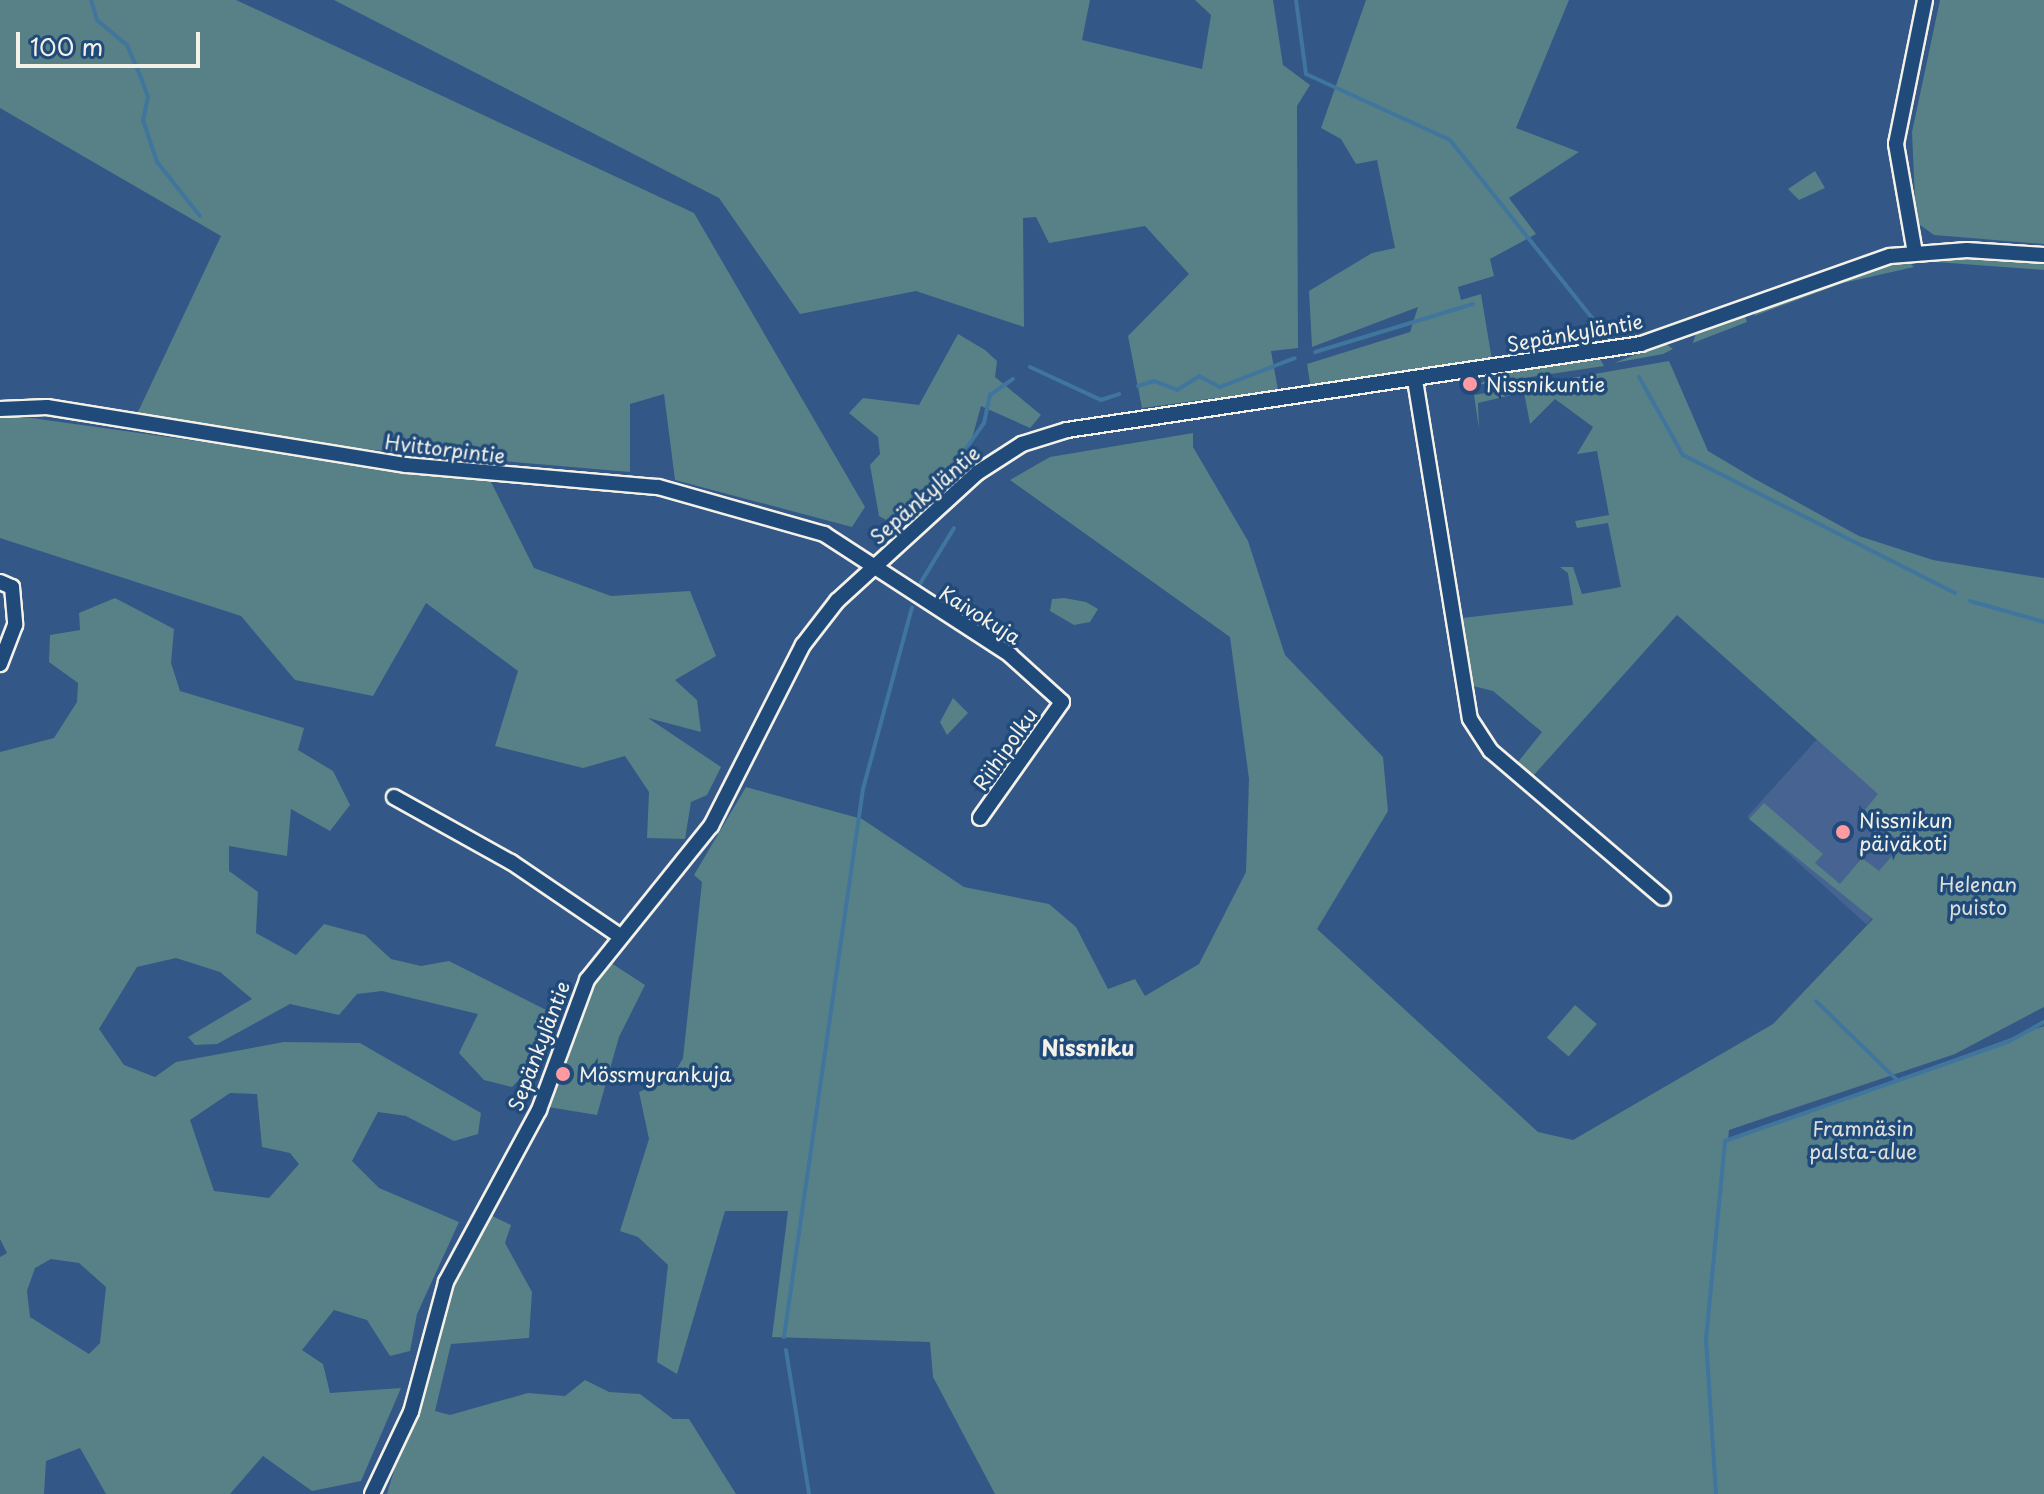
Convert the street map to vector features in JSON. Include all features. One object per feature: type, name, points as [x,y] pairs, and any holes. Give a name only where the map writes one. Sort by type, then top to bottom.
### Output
[{"type":"street","points":[[1915,253],[1896,144],[1925,0]]},
{"type":"street","name":"Sepänkyläntie","points":[[372,1494],[411,1412],[455,1260],[539,1110],[587,980],[711,826],[803,645],[875,564],[977,473],[1043,436],[1641,344],[1832,272],[1915,253],[2044,255]]},
{"type":"street","points":[[1415,380],[1470,719],[1510,769],[1663,898]]},
{"type":"street","name":"Hvittorpintie","points":[[0,409],[47,407],[280,449],[676,490],[824,534],[875,564]]},
{"type":"street","name":"Kaivokuja","points":[[875,564],[961,630],[1010,655],[1062,702]]},
{"type":"street","points":[[0,582],[12,587],[15,625],[0,664]]},
{"type":"street","name":"Riihipolku","points":[[980,818],[1062,702]]},
{"type":"street","points":[[394,797],[511,862],[620,936]]},
{"type":"shaded area","name":"Nissnikun päiväkoti","points":[[1818,738],[1938,846],[1867,925],[1747,817]]},
{"type":"green space","points":[[0,0],[236,0],[694,213],[865,507],[852,527],[675,480],[664,394],[630,404],[630,472],[363,449],[137,414],[221,236],[0,108]]},
{"type":"green space","points":[[334,0],[1090,0],[1082,40],[1202,69],[1211,15],[1195,0],[1273,0],[1283,65],[1310,85],[1297,106],[1298,348],[1271,351],[1278,390],[1142,408],[1128,336],[1189,274],[1145,226],[1049,243],[1036,217],[1023,218],[1024,327],[916,291],[800,314],[719,198]]},
{"type":"green space","points":[[1366,0],[1569,0],[1516,128],[1579,152],[1509,198],[1536,234],[1490,259],[1494,276],[1458,287],[1461,300],[1481,294],[1492,360],[1311,389],[1307,364],[1410,332],[1418,307],[1312,347],[1309,291],[1372,253],[1395,248],[1377,160],[1356,164],[1341,139],[1321,128]]},
{"type":"green space","points":[[1940,0],[2044,0],[2044,244],[1934,235],[1916,222],[1912,132]]},
{"type":"green space","points":[[1815,171],[1825,188],[1799,200],[1788,189]]},
{"type":"green space","points":[[1978,256],[2044,261],[2044,270],[1936,262]]},
{"type":"green space","points":[[1906,260],[1914,267],[1843,283],[1754,316],[1760,307],[1860,269]]},
{"type":"green space","points":[[1744,314],[1747,322],[1693,343],[1696,333]]},
{"type":"green space","points":[[958,334],[997,361],[995,377],[1041,415],[1030,428],[981,406],[965,464],[890,522],[879,516],[870,465],[880,454],[878,437],[849,413],[863,398],[919,405]]},
{"type":"green space","points":[[1665,343],[1673,349],[1663,354],[1614,363]]},
{"type":"green space","points":[[1600,359],[1604,366],[1477,385],[1501,373]]},
{"type":"green space","points":[[1669,361],[1708,451],[1755,479],[1859,536],[1933,560],[2044,578],[2044,1007],[1955,1054],[1729,1130],[1728,1141],[2044,1026],[2044,1494],[995,1494],[933,1377],[930,1342],[772,1337],[788,1211],[725,1211],[677,1374],[657,1362],[668,1265],[638,1237],[620,1231],[649,1139],[639,1092],[672,1078],[683,1058],[702,882],[694,875],[746,787],[862,819],[964,887],[1049,904],[1076,927],[1108,989],[1135,979],[1145,996],[1199,964],[1246,872],[1249,779],[1230,637],[1010,480],[1050,457],[1193,433],[1193,447],[1248,541],[1285,655],[1383,757],[1388,811],[1317,929],[1538,1132],[1573,1140],[1773,1024],[1873,919],[1749,819],[1764,803],[1823,854],[1815,863],[1840,884],[1862,858],[1879,871],[1902,844],[1864,811],[1878,794],[1677,615],[1533,776],[1518,762],[1542,732],[1493,691],[1473,686],[1462,618],[1573,605],[1568,573],[1560,567],[1573,567],[1582,594],[1621,587],[1608,523],[1577,528],[1575,521],[1609,515],[1597,451],[1577,454],[1593,427],[1555,399],[1530,424],[1524,392],[1478,403],[1479,429],[1474,395]]},
{"type":"green space","points":[[0,416],[491,482],[534,568],[611,596],[690,591],[716,656],[675,680],[697,700],[701,732],[648,718],[721,767],[707,795],[691,802],[685,839],[647,838],[649,792],[625,756],[583,768],[495,746],[518,671],[426,603],[373,696],[295,680],[241,616],[0,538]]},
{"type":"green space","points":[[115,598],[174,629],[171,663],[180,691],[304,728],[298,750],[333,771],[350,805],[330,831],[291,809],[287,856],[229,846],[229,871],[258,892],[256,933],[296,955],[324,924],[365,935],[391,959],[421,966],[449,961],[556,1015],[547,1051],[512,1087],[484,1080],[459,1053],[478,1014],[382,991],[357,994],[339,1015],[290,1004],[217,1044],[195,1045],[188,1037],[252,999],[220,972],[176,958],[137,967],[99,1029],[124,1065],[155,1077],[176,1062],[284,1042],[360,1043],[481,1113],[478,1134],[454,1141],[406,1116],[378,1112],[352,1161],[379,1188],[459,1222],[417,1314],[410,1351],[390,1356],[367,1320],[334,1310],[302,1350],[323,1364],[330,1393],[401,1388],[361,1481],[312,1491],[263,1456],[230,1494],[106,1494],[80,1448],[46,1461],[44,1494],[0,1494],[0,1257],[7,1253],[0,1239],[0,752],[54,738],[77,702],[78,683],[49,662],[50,635],[80,630],[79,613]],"holes":[[[230,1093],[257,1094],[262,1147],[290,1153],[299,1164],[269,1198],[214,1191],[190,1120]],[[51,1259],[79,1263],[106,1287],[100,1343],[89,1354],[30,1317],[27,1291],[35,1268]]]},
{"type":"green space","points":[[1052,599],[1086,602],[1098,609],[1090,622],[1074,625],[1050,611]]},
{"type":"green space","points":[[953,698],[968,713],[947,735],[940,722]]},
{"type":"green space","points":[[608,961],[645,985],[619,1037],[597,1115],[548,1107],[566,1040]]},
{"type":"green space","points":[[1575,1005],[1597,1024],[1569,1056],[1547,1037]]},
{"type":"green space","points":[[486,1213],[511,1225],[505,1243],[532,1292],[529,1338],[451,1344],[435,1411],[450,1415],[528,1393],[565,1396],[585,1380],[609,1392],[640,1394],[673,1419],[689,1419],[736,1494],[387,1494],[445,1300]]},
{"type":"waterway","points":[[91,0],[97,20],[127,45],[140,75],[148,97],[143,120],[157,162],[200,216]]},
{"type":"waterway","points":[[1296,0],[1306,74],[1450,140],[1609,339]]},
{"type":"waterway","points":[[1315,352],[1473,304]]},
{"type":"waterway","points":[[1138,386],[1154,381],[1177,390],[1199,376],[1220,387],[1295,358]]},
{"type":"waterway","points":[[1030,367],[1101,400],[1119,394]]},
{"type":"waterway","points":[[1639,377],[1683,455],[1955,593]]},
{"type":"waterway","points":[[931,499],[984,423],[990,395],[1013,379]]},
{"type":"waterway","points":[[918,587],[954,528]]},
{"type":"waterway","points":[[1970,601],[2044,622]]},
{"type":"waterway","points":[[784,1337],[863,789],[912,607]]},
{"type":"waterway","points":[[1816,1001],[1897,1080]]},
{"type":"waterway","points":[[1716,1494],[1706,1339],[1725,1141],[2008,1042],[2044,1022]]},
{"type":"waterway","points":[[786,1350],[809,1494]]},
{"type":"place","name":"Nissnikuntie","points":[[1470,384]]},
{"type":"place","name":"Nissnikun päiväkoti","points":[[1843,832]]},
{"type":"place","name":"Mössmyrankuja","points":[[563,1074]]},
{"type":"district","name":"Nissniku","points":[[1088,1047]]},
{"type":"park label","name":"Helenan puisto","points":[[1978,896]]},
{"type":"park label","name":"Framnäsin palsta-alue","points":[[1863,1140]]}]
